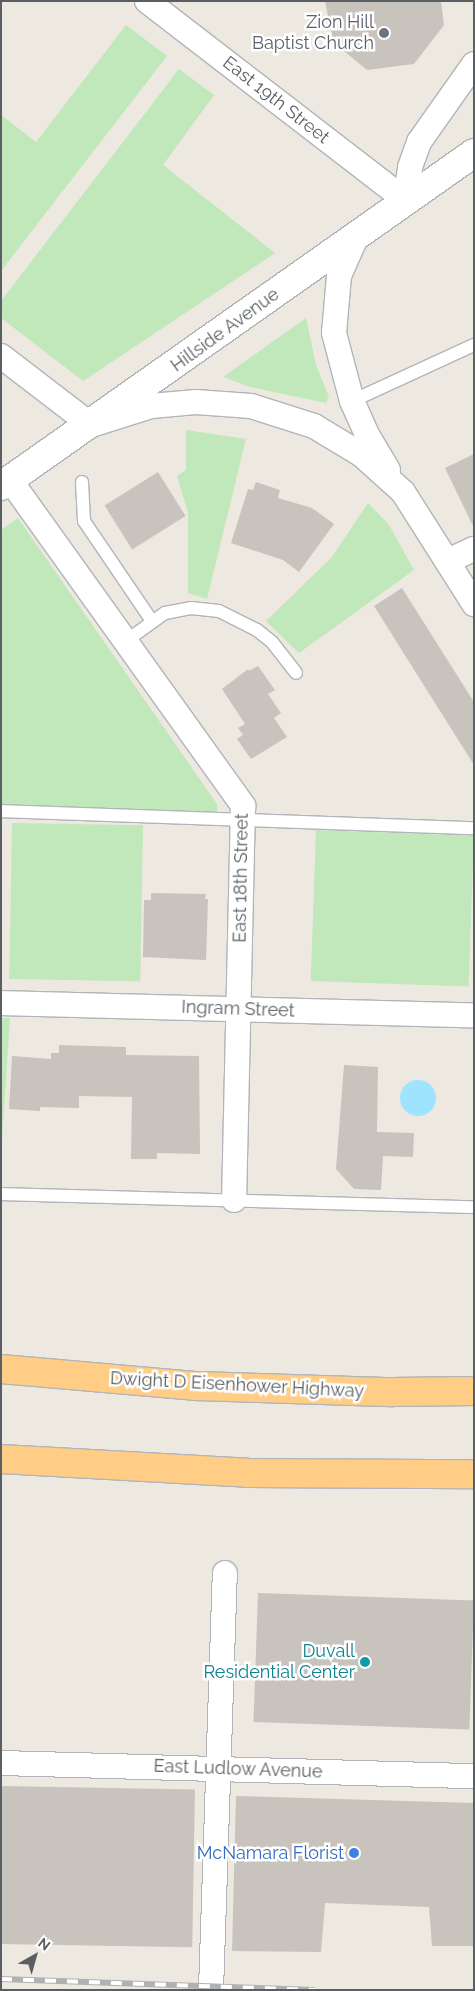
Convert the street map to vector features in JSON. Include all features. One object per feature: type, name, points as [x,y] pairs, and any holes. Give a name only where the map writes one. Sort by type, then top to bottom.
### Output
[{"type":"highway","name":"Dwight D Eisenhower Highway","points":[[1,1369],[197,1386],[393,1392],[474,1391]]},
{"type":"highway","points":[[1,1459],[248,1473],[474,1474]]},
{"type":"street","name":"East 19th Street","points":[[147,1],[405,200]]},
{"type":"street","points":[[405,200],[410,167],[424,133],[474,64]]},
{"type":"street","name":"Hillside Avenue","points":[[6,483],[91,425],[358,233],[474,154]]},
{"type":"street","points":[[358,233],[339,276],[334,310],[336,344],[352,400],[377,453],[474,604]]},
{"type":"street","points":[[1,356],[91,425],[129,412],[174,403],[251,406],[314,426],[344,442],[379,469],[402,492]]},
{"type":"street","name":"East 18th Street","points":[[6,483],[126,641],[243,806],[234,1200]]},
{"type":"street","points":[[448,561],[474,549]]},
{"type":"street","name":"Ingram Street","points":[[1,1003],[474,1016]]},
{"type":"street","points":[[211,1990],[225,1573]]},
{"type":"street","name":"East Ludlow Avenue","points":[[1,1763],[474,1776]]},
{"type":"lane","points":[[352,400],[474,345]]},
{"type":"lane","points":[[82,482],[84,521],[152,621]]},
{"type":"lane","points":[[126,641],[165,613],[191,608],[219,611],[257,630],[272,642],[296,673]]},
{"type":"lane","points":[[1,811],[243,818],[474,828]]},
{"type":"lane","points":[[1,1194],[474,1207]]},
{"type":"green space","points":[[126,25],[167,56],[1,271],[1,115],[36,142]]},
{"type":"green space","points":[[179,69],[214,95],[163,165],[275,253],[83,381],[1,318],[1,301]]},
{"type":"green space","points":[[306,318],[316,365],[329,397],[326,403],[250,387],[223,377]]},
{"type":"green space","points":[[186,430],[246,439],[207,599],[188,593],[188,513],[177,476],[186,470]]},
{"type":"green space","points":[[368,503],[389,525],[414,570],[299,653],[266,621],[332,557]]},
{"type":"green space","points":[[18,518],[217,804],[217,812],[1,805],[1,530]]},
{"type":"green space","points":[[12,823],[143,825],[140,981],[9,979]]},
{"type":"green space","points":[[316,830],[474,836],[469,986],[311,981]]},
{"type":"green space","points":[[1,1018],[10,1018],[1,1156]]},
{"type":"water","points":[[418,1080],[425,1081],[431,1085],[435,1091],[435,1105],[431,1111],[425,1115],[418,1116],[411,1115],[405,1111],[401,1105],[400,1098],[401,1091],[405,1085],[411,1081]]},
{"type":"building","name":"Zion Hill Baptist Church","points":[[325,1],[441,1],[444,25],[414,64],[367,70],[333,42]]},
{"type":"building","points":[[474,454],[474,528],[445,468]]},
{"type":"building","points":[[158,472],[186,516],[132,549],[105,505]]},
{"type":"building","points":[[256,482],[280,490],[278,498],[312,508],[334,524],[299,572],[283,560],[231,543],[248,489],[253,490]]},
{"type":"building","points":[[402,588],[474,702],[474,765],[374,606]]},
{"type":"building","points":[[258,666],[275,690],[268,694],[281,713],[274,718],[287,737],[251,759],[237,739],[243,735],[238,728],[245,724],[222,689],[248,669],[249,671]]},
{"type":"building","points":[[151,893],[206,894],[205,899],[208,899],[206,960],[143,957],[144,900],[151,900]]},
{"type":"building","points":[[59,1045],[126,1047],[126,1055],[199,1056],[200,1154],[157,1153],[157,1159],[131,1159],[132,1097],[79,1096],[79,1108],[40,1107],[40,1111],[9,1109],[12,1056],[51,1059],[51,1053],[59,1053]]},
{"type":"building","points":[[344,1065],[378,1067],[377,1132],[414,1133],[413,1157],[383,1156],[381,1190],[354,1189],[336,1169]]},
{"type":"building","name":"Duvall Residential Center","points":[[258,1593],[474,1601],[469,1729],[253,1722]]},
{"type":"building","points":[[1,1786],[195,1789],[192,1947],[1,1944]]},
{"type":"building","name":"McNamara Florist","points":[[236,1796],[474,1803],[474,1946],[432,1946],[429,1907],[325,1903],[321,1952],[232,1951]]},
{"type":"railway","points":[[1,1979],[315,1990]]},
{"type":"place","name":"Zion Hill Baptist Church","points":[[384,33]]},
{"type":"place","name":"Duvall Residential Center","points":[[365,1662]]},
{"type":"place","name":"McNamara Florist","points":[[354,1853]]}]
